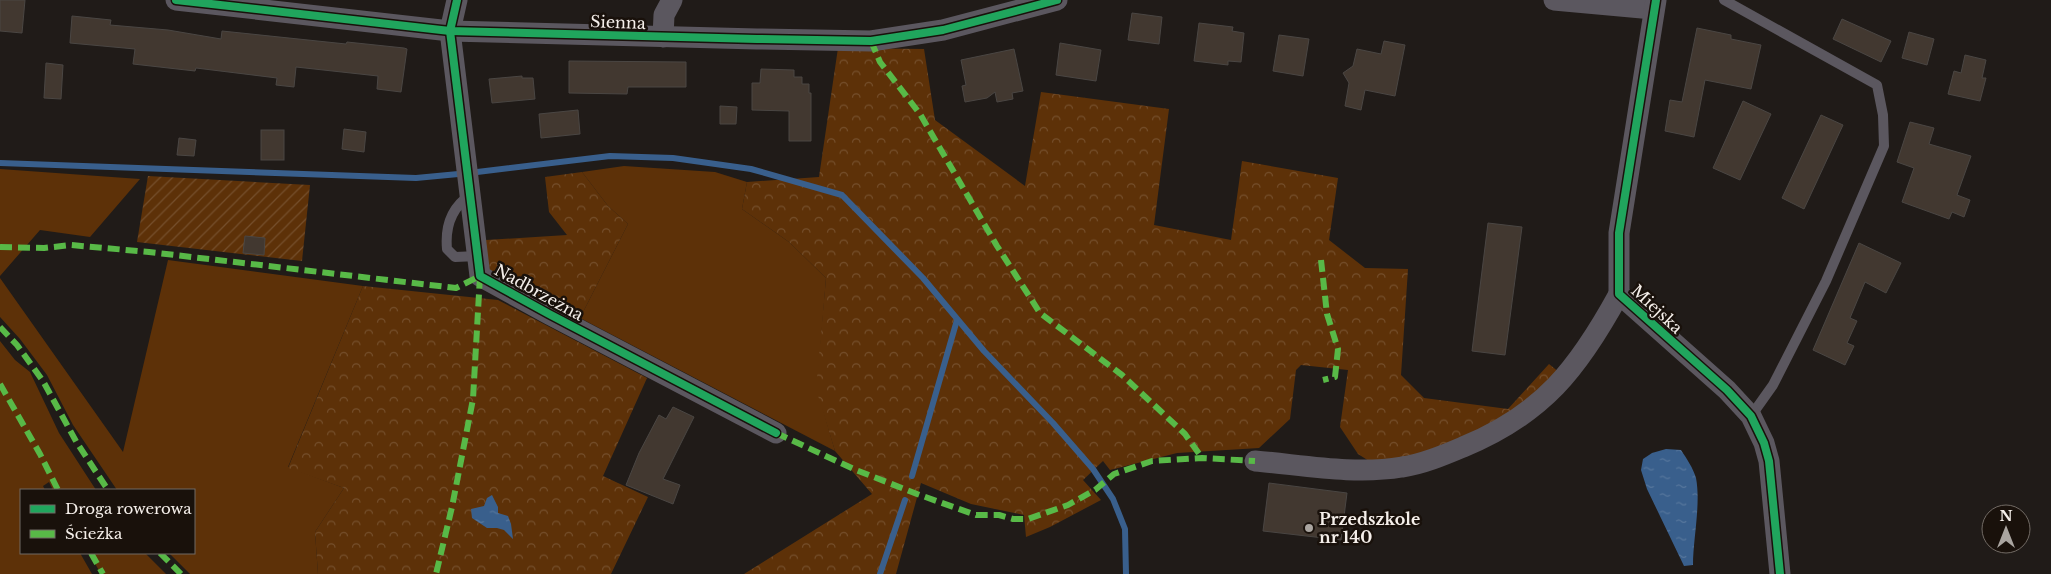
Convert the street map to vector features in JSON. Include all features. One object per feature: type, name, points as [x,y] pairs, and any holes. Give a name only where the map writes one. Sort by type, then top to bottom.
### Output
[{"type":"street","name":"Sienna","points":[[176,0],[450,31],[871,41],[943,30],[1057,0]]},
{"type":"street","name":"Nadbrzeżna","points":[[457,0],[450,31],[480,276],[776,433]]},
{"type":"street","points":[[663,37],[664,15],[672,0]]},
{"type":"street","points":[[1554,0],[1654,5]]},
{"type":"street","name":"Miejska","points":[[1654,5],[1619,233],[1619,294],[1727,390],[1751,416],[1764,442],[1770,462],[1780,574]]},
{"type":"street","points":[[1255,462],[1355,470],[1402,467],[1442,456],[1474,443],[1526,413],[1567,376],[1590,346],[1619,294]]},
{"type":"lane","points":[[1724,0],[1878,85],[1883,115],[1884,146],[1830,272],[1773,385],[1751,416]]},
{"type":"lane","points":[[470,189],[459,203],[449,223],[446,237],[447,249],[455,257],[478,256]]},
{"type":"green space","points":[[838,48],[924,49],[935,120],[1025,186],[1041,92],[1169,109],[1154,225],[1231,240],[1242,161],[1338,178],[1329,240],[1365,268],[1408,269],[1401,375],[1424,398],[1508,409],[1549,364],[1560,373],[1501,423],[1404,461],[1369,461],[1358,454],[1340,427],[1348,370],[1301,365],[1296,370],[1290,419],[1259,448],[1177,453],[1110,470],[1103,461],[1083,480],[1101,500],[1050,527],[1026,537],[1024,515],[971,504],[921,483],[896,574],[744,574],[872,494],[835,451],[816,389],[826,278],[789,242],[742,209],[747,182],[819,177]]},
{"type":"green space","points":[[624,166],[715,172],[747,182],[742,209],[789,242],[826,278],[817,389],[835,451],[580,318],[628,224],[608,206],[582,172]]},
{"type":"green space","points":[[0,169],[140,179],[90,237],[40,230],[0,276]]},
{"type":"green space","points":[[582,172],[608,206],[628,224],[580,318],[487,270],[486,240],[567,235],[549,212],[545,177]]},
{"type":"green space","points":[[148,176],[310,185],[302,261],[137,242]]},
{"type":"green space","points":[[168,260],[363,286],[288,467],[344,488],[315,532],[318,574],[190,574],[170,554],[195,554],[195,489],[116,489],[73,425],[47,375],[20,339],[0,317],[0,278],[123,452]]},
{"type":"green space","points":[[363,286],[498,300],[647,378],[603,476],[648,497],[611,574],[318,574],[315,532],[344,488],[288,468]]},
{"type":"green space","points":[[0,341],[15,360],[30,372],[59,433],[95,489],[52,489],[49,482],[43,486],[44,489],[20,489],[20,554],[81,554],[92,574],[0,574]]},
{"type":"green space","points":[[90,554],[146,554],[166,574],[101,574]]},
{"type":"water","points":[[1666,449],[1681,450],[1692,467],[1696,478],[1698,499],[1693,565],[1684,566],[1647,489],[1641,470],[1643,459],[1652,453]]},
{"type":"water","points":[[492,495],[498,507],[498,513],[508,516],[513,539],[504,530],[487,528],[472,518],[471,509],[484,506],[487,498]]},
{"type":"building","points":[[0,0],[25,0],[22,33],[0,31]]},
{"type":"building","points":[[1132,13],[1162,17],[1159,44],[1128,40]]},
{"type":"building","points":[[72,16],[111,20],[110,25],[168,30],[221,39],[222,31],[404,48],[407,49],[401,92],[377,89],[378,76],[296,67],[294,87],[276,85],[277,78],[196,68],[195,71],[133,64],[135,49],[70,43]]},
{"type":"building","points":[[1842,19],[1891,41],[1881,62],[1833,39]]},
{"type":"building","points":[[1199,23],[1233,27],[1232,31],[1244,33],[1241,62],[1228,61],[1228,65],[1194,61]]},
{"type":"building","points":[[1697,28],[1731,35],[1731,39],[1761,45],[1751,89],[1705,80],[1694,137],[1665,131],[1670,100],[1682,102]]},
{"type":"building","points":[[1909,32],[1934,39],[1927,65],[1902,58]]},
{"type":"building","points":[[1279,35],[1309,39],[1303,76],[1273,71]]},
{"type":"building","points":[[1384,41],[1405,45],[1395,96],[1365,90],[1361,110],[1345,106],[1349,83],[1343,73],[1353,66],[1357,49],[1381,54]]},
{"type":"building","points":[[1060,43],[1101,50],[1096,81],[1056,75]]},
{"type":"building","points":[[1014,49],[1023,91],[1012,93],[1013,99],[997,102],[995,92],[987,98],[965,102],[962,86],[966,85],[961,60]]},
{"type":"building","points":[[1965,55],[1986,60],[1982,78],[1986,78],[1980,101],[1948,94],[1954,71],[1961,73]]},
{"type":"building","points":[[569,61],[686,62],[686,87],[628,87],[627,94],[569,93]]},
{"type":"building","points":[[46,63],[63,65],[61,99],[44,98]]},
{"type":"building","points":[[761,69],[794,70],[794,77],[802,77],[802,84],[809,84],[809,93],[811,93],[811,141],[789,141],[789,111],[752,110],[752,83],[760,83]]},
{"type":"building","points":[[522,76],[522,78],[533,78],[535,99],[492,103],[489,79]]},
{"type":"building","points":[[1743,101],[1771,114],[1740,180],[1713,168]]},
{"type":"building","points":[[720,106],[737,107],[736,124],[720,124]]},
{"type":"building","points":[[578,110],[580,134],[541,138],[539,114]]},
{"type":"building","points":[[1821,115],[1843,125],[1804,209],[1782,198]]},
{"type":"building","points":[[1910,122],[1934,128],[1929,144],[1971,156],[1957,195],[1970,200],[1964,217],[1952,212],[1949,219],[1902,202],[1914,168],[1897,162]]},
{"type":"building","points":[[344,129],[366,132],[364,152],[342,149]]},
{"type":"building","points":[[261,130],[284,130],[284,160],[261,160]]},
{"type":"building","points":[[179,138],[196,140],[194,156],[177,155]]},
{"type":"building","points":[[1488,223],[1522,227],[1505,355],[1472,351]]},
{"type":"building","points":[[245,236],[265,238],[264,255],[243,253]]},
{"type":"building","points":[[1859,243],[1901,263],[1886,293],[1865,282],[1850,318],[1857,321],[1847,343],[1854,346],[1845,365],[1813,350]]},
{"type":"building","points":[[673,407],[694,417],[663,479],[680,485],[673,504],[626,485],[639,453],[659,415],[666,419]]},
{"type":"building","points":[[1269,483],[1347,493],[1341,540],[1263,531]]},
{"type":"waterway","points":[[0,163],[416,178],[610,156],[673,158],[751,169],[842,195],[923,278],[984,351],[1053,423],[1093,469],[1113,499],[1125,529],[1126,574]]},
{"type":"waterway","points":[[912,476],[957,320]]},
{"type":"waterway","points":[[880,574],[905,500]]},
{"type":"marked path","points":[[871,41],[880,62],[920,114],[997,246],[1040,313],[1122,375],[1185,434],[1202,458]]},
{"type":"marked path","points":[[0,247],[44,248],[71,245],[149,252],[456,288],[480,276],[473,399],[452,507],[436,574]]},
{"type":"marked path","points":[[1321,260],[1327,314],[1338,349],[1335,377],[1323,380]]},
{"type":"marked path","points":[[0,327],[17,345],[43,381],[77,443],[107,489]]},
{"type":"marked path","points":[[0,384],[58,489]]},
{"type":"marked path","points":[[776,433],[856,470],[917,494],[976,515],[999,515],[1013,519],[1028,519],[1068,505],[1095,490],[1114,474],[1152,461],[1202,458],[1255,461]]},
{"type":"marked path","points":[[92,554],[103,574]]},
{"type":"marked path","points":[[161,554],[181,574]]},
{"type":"cycle path","points":[[176,0],[450,31],[871,41],[943,30],[1057,0]]},
{"type":"cycle path","points":[[457,0],[450,31],[480,276],[776,433]]},
{"type":"cycle path","points":[[1656,0],[1619,233],[1619,294],[1727,390],[1751,416],[1764,443],[1769,461],[1780,574]]},
{"type":"place","name":"Przedszkole nr 140","points":[[1309,528]]}]
